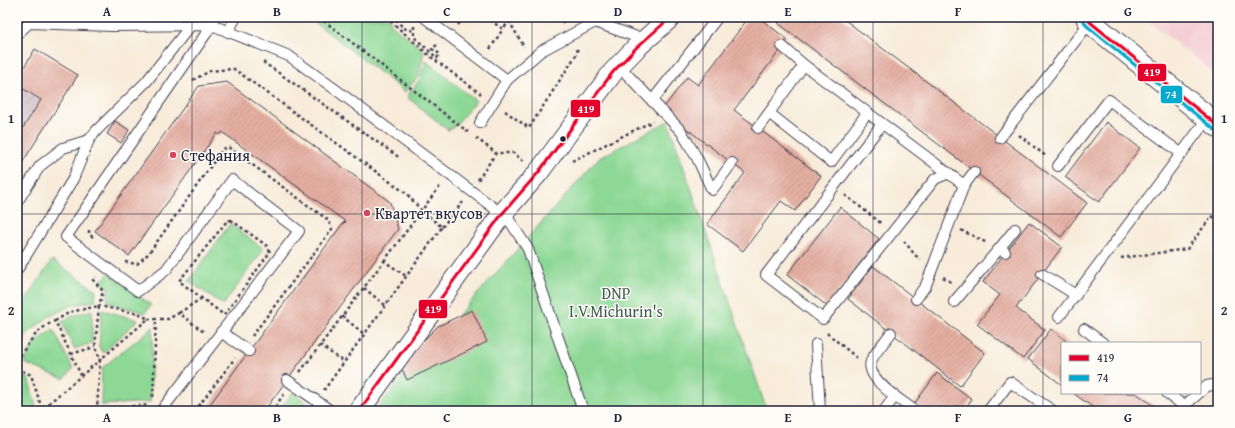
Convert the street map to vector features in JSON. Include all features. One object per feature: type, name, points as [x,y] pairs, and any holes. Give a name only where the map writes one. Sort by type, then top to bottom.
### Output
[{"type":"street","points":[[359,411],[503,213],[538,173],[619,66],[644,40],[671,17]]},
{"type":"street","points":[[1088,19],[1213,122]]},
{"type":"lane","points":[[228,32],[236,17]]},
{"type":"lane","points":[[424,17],[507,80]]},
{"type":"lane","points":[[652,101],[718,17]]},
{"type":"lane","points":[[1000,138],[1088,19]]},
{"type":"lane","points":[[17,34],[29,23],[110,21],[191,25],[213,21],[228,32],[289,56],[503,213],[528,249],[583,411]]},
{"type":"lane","points":[[157,408],[214,341],[300,231],[232,180],[166,270],[138,291],[66,237],[213,21]]},
{"type":"lane","points":[[480,122],[507,80],[531,59],[541,51],[595,22],[644,40]]},
{"type":"lane","points":[[17,270],[73,179],[89,140],[97,130],[146,82],[191,25]]},
{"type":"lane","points":[[782,46],[804,65],[964,185]]},
{"type":"lane","points":[[758,128],[804,65]]},
{"type":"lane","points":[[619,66],[681,131],[697,158],[712,190],[732,163]]},
{"type":"lane","points":[[1058,166],[1109,100],[1182,154]]},
{"type":"lane","points":[[769,113],[830,162],[867,113]]},
{"type":"lane","points":[[1059,317],[1182,154],[1213,122]]},
{"type":"lane","points":[[882,124],[766,275],[823,319],[935,179],[949,174]]},
{"type":"lane","points":[[17,202],[40,166],[63,148],[89,140]]},
{"type":"lane","points":[[916,299],[926,285],[964,185],[974,172]]},
{"type":"lane","points":[[954,302],[1015,229]]},
{"type":"lane","points":[[1042,274],[1076,294]]},
{"type":"lane","points":[[1084,328],[1102,342]]},
{"type":"lane","points":[[221,332],[249,351]]},
{"type":"lane","points":[[891,333],[872,360],[870,369],[874,378],[911,408]]},
{"type":"lane","points":[[816,344],[820,411]]},
{"type":"lane","points":[[290,381],[331,411]]},
{"type":"lane","points":[[988,411],[1010,382],[1053,411]]},
{"type":"lane","points":[[1202,388],[1218,384]]},
{"type":"lane","points":[[1168,394],[1184,406],[1196,394]]},
{"type":"lane","points":[[884,411],[896,396]]},
{"type":"path","points":[[319,17],[496,153]]},
{"type":"path","points":[[400,17],[396,18],[402,29],[414,31]]},
{"type":"path","points":[[485,17],[503,30]]},
{"type":"path","points":[[482,61],[513,17]]},
{"type":"path","points":[[509,21],[531,59]]},
{"type":"path","points":[[414,22],[414,37],[438,58],[440,54],[432,49],[439,44]]},
{"type":"path","points":[[570,162],[654,120]]},
{"type":"path","points":[[1023,138],[1047,157]]},
{"type":"path","points":[[272,411],[290,381],[364,288],[440,186]]},
{"type":"path","points":[[442,226],[463,202]]},
{"type":"path","points":[[1101,261],[1187,249],[1212,216],[1218,221]]},
{"type":"path","points":[[231,220],[268,246],[270,252],[224,315],[202,298],[179,281],[226,221],[231,220]]},
{"type":"path","points":[[949,225],[998,249]]},
{"type":"path","points":[[384,261],[406,276]]},
{"type":"path","points":[[97,409],[100,359],[95,347],[99,306],[103,291],[93,280],[105,266]]},
{"type":"path","points":[[364,288],[385,305]]},
{"type":"path","points":[[17,362],[30,341],[46,325],[70,312],[99,306],[140,314],[148,319],[168,319],[202,298]]},
{"type":"path","points":[[179,313],[214,341]]},
{"type":"path","points":[[342,316],[364,334]]},
{"type":"path","points":[[39,411],[148,319]]},
{"type":"path","points":[[153,397],[156,319]]},
{"type":"path","points":[[823,319],[826,333],[870,369]]},
{"type":"path","points":[[55,321],[81,376]]},
{"type":"path","points":[[320,345],[344,362]]},
{"type":"path","points":[[71,354],[95,347]]},
{"type":"path","points":[[17,368],[31,375],[42,409]]},
{"type":"path","points":[[87,411],[97,409],[157,408]]},
{"type":"shaded area","points":[[1143,17],[1218,17],[1218,76]]},
{"type":"shaded area","points":[[17,87],[53,107],[17,166]]},
{"type":"green space","points":[[308,17],[389,17],[391,24],[424,51],[419,76],[405,92]]},
{"type":"green space","points":[[426,61],[476,101],[453,128],[448,130],[407,97],[420,79]]},
{"type":"green space","name":"DNP I.V.Michurin's","points":[[668,121],[767,411],[375,411],[405,375],[599,158]]},
{"type":"green space","points":[[230,224],[264,249],[223,305],[189,281]]},
{"type":"green space","points":[[52,260],[96,290],[95,301],[72,305],[48,317],[27,334],[17,352],[17,314]]},
{"type":"green space","points":[[109,273],[151,305],[145,313],[107,302],[109,289],[101,281]]},
{"type":"green space","points":[[92,310],[92,343],[74,349],[62,322],[70,317]]},
{"type":"green space","points":[[102,310],[138,320],[103,353],[99,347]]},
{"type":"green space","points":[[153,327],[150,402],[101,405],[102,368]]},
{"type":"green space","points":[[53,329],[73,369],[64,379],[24,363],[34,344]]},
{"type":"green space","points":[[18,374],[28,378],[36,406],[30,411],[17,411]]},
{"type":"green space","points":[[293,392],[308,404],[302,411],[280,411],[279,410]]},
{"type":"building","points":[[749,17],[758,17],[788,40],[734,110],[821,176],[795,211],[781,201],[743,251],[707,224],[745,173],[662,110],[687,77],[698,85]]},
{"type":"building","points":[[783,17],[841,17],[1087,203],[1061,237],[778,23]]},
{"type":"building","points":[[35,49],[78,75],[17,171],[17,137],[41,100],[17,85],[17,79]]},
{"type":"building","points":[[227,82],[390,202],[398,229],[264,411],[205,411],[343,223],[346,222],[222,132],[220,135],[217,133],[129,256],[95,231],[199,86]]},
{"type":"building","points":[[115,121],[129,130],[121,143],[107,134]]},
{"type":"building","points":[[1106,122],[1140,148],[1099,202],[1065,177]]},
{"type":"building","points":[[840,207],[879,239],[827,306],[787,275]]},
{"type":"building","points":[[1029,222],[1062,247],[1016,308],[1045,330],[1023,359],[977,324],[1000,295],[983,282]]},
{"type":"building","points":[[873,266],[985,353],[960,386],[848,299]]},
{"type":"building","points":[[472,310],[487,342],[407,380],[400,364],[438,326]]},
{"type":"building","points":[[1051,329],[1068,342],[1061,342],[1061,384],[1028,359]]},
{"type":"building","points":[[937,373],[972,399],[963,411],[909,411]]},
{"type":"building","points":[[1074,394],[1137,394],[1161,411],[1098,411]]},
{"type":"transit line","name":"419","points":[[359,411],[502,214],[538,173],[613,72],[636,48],[671,17]]},
{"type":"transit line","name":"419","points":[[1087,17],[1090,22],[1218,126]]},
{"type":"transit line","name":"74","points":[[1083,20],[1087,26],[1215,130]]},
{"type":"place","name":"Стефания","points":[[173,155]]},
{"type":"place","name":"Квартет вкусов","points":[[367,213]]}]
